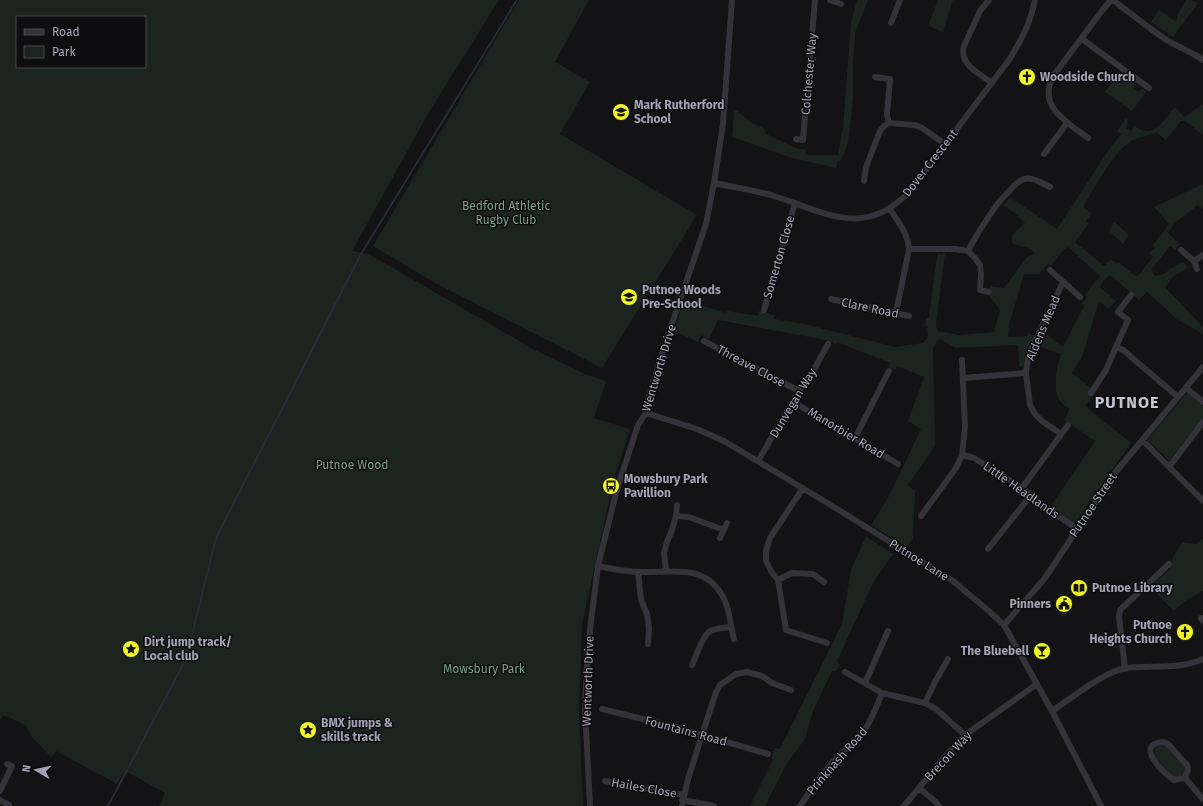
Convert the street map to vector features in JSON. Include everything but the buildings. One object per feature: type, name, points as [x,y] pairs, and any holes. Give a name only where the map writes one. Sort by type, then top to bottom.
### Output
[{"type":"street","name":"Wentworth Drive","points":[[590,806],[585,708],[586,671],[590,621],[598,566],[616,489],[638,425],[646,413],[647,403],[665,345],[706,224],[714,183],[726,101],[732,0]]},
{"type":"street","name":"Colchester Way","points":[[796,140],[803,140],[815,0]]},
{"type":"street","points":[[830,0],[840,4]]},
{"type":"street","points":[[891,23],[900,0]]},
{"type":"street","points":[[988,0],[980,11],[962,52],[963,59],[967,65],[992,83]]},
{"type":"street","name":"Dover Crescent","points":[[714,183],[750,190],[848,219],[865,218],[890,209],[899,203],[909,192],[992,83],[1022,39],[1029,24],[1035,0]]},
{"type":"street","points":[[1088,138],[1059,117],[1049,98],[1049,88],[1054,75],[1082,40],[1101,12],[1112,0],[1165,39],[1176,46],[1195,54],[1203,60]]},
{"type":"street","points":[[1082,40],[1149,88]]},
{"type":"street","points":[[875,77],[890,79],[887,115],[889,123]]},
{"type":"street","points":[[1044,154],[1067,122]]},
{"type":"street","points":[[864,180],[866,167],[880,132],[884,126],[889,123],[915,125],[922,128],[945,144]]},
{"type":"street","points":[[968,251],[979,231],[1000,200],[1016,183],[1029,179],[1036,180],[1050,187]]},
{"type":"street","points":[[1050,187],[1056,183]]},
{"type":"street","points":[[1050,187],[1051,194]]},
{"type":"street","name":"Somerton Close","points":[[764,310],[795,203]]},
{"type":"street","points":[[890,209],[906,234],[909,249],[896,313]]},
{"type":"street","points":[[909,249],[956,249],[968,251],[980,265],[982,274],[980,293],[989,292]]},
{"type":"street","points":[[1181,250],[1194,261],[1196,269]]},
{"type":"street","points":[[1194,261],[1203,255]]},
{"type":"street","name":"Aldens Mead","points":[[1050,270],[1080,297]]},
{"type":"street","name":"Aldens Mead","points":[[1061,434],[1042,421],[1035,414],[1030,404],[1026,373],[1027,364],[1035,340],[1063,282]]},
{"type":"street","points":[[1091,393],[1106,370],[1128,320],[1118,312],[1131,295]]},
{"type":"street","name":"Clare Road","points":[[831,299],[909,316]]},
{"type":"street","name":"Threave Close","points":[[704,341],[799,391]]},
{"type":"street","name":"Dunvegan Way","points":[[758,461],[828,344]]},
{"type":"street","points":[[1116,347],[1123,350],[1178,397]]},
{"type":"street","points":[[922,516],[956,468],[962,455],[965,427],[962,360]]},
{"type":"street","name":"Putnoe Street","points":[[1004,625],[1044,578],[1114,474],[1203,367]]},
{"type":"street","points":[[855,438],[889,371]]},
{"type":"street","points":[[963,378],[1026,373]]},
{"type":"street","points":[[1186,388],[1203,402]]},
{"type":"street","name":"Manorbier Road","points":[[793,402],[898,464]]},
{"type":"street","name":"Putnoe Lane","points":[[646,413],[697,429],[724,441],[953,581],[990,612],[1004,625],[1052,711],[1101,806]]},
{"type":"street","points":[[1169,467],[1203,422]]},
{"type":"street","points":[[1022,488],[1068,425]]},
{"type":"street","points":[[1142,440],[1203,501]]},
{"type":"street","name":"Little Headlands","points":[[962,455],[974,458],[1022,488],[1077,529]]},
{"type":"street","points":[[803,488],[770,538],[766,551],[766,561],[778,580],[786,634],[816,643],[827,643]]},
{"type":"street","points":[[988,549],[1030,495]]},
{"type":"street","points":[[666,571],[664,553],[666,542],[672,530],[676,516],[677,505]]},
{"type":"street","points":[[676,516],[689,517],[724,530]]},
{"type":"street","points":[[720,538],[727,523]]},
{"type":"street","points":[[1125,668],[1118,616],[1120,610],[1168,564]]},
{"type":"street","points":[[598,566],[638,572],[685,571],[706,578],[723,595],[728,610],[734,639]]},
{"type":"street","points":[[638,572],[641,600],[647,614],[649,628],[648,644]]},
{"type":"street","points":[[778,580],[792,573],[813,574],[824,582]]},
{"type":"street","points":[[692,665],[704,637],[709,632],[731,627]]},
{"type":"street","points":[[865,683],[888,631]]},
{"type":"street","points":[[925,703],[948,659]]},
{"type":"street","points":[[1052,711],[1108,675],[1125,668],[1174,666],[1197,662],[1203,659]]},
{"type":"street","points":[[683,800],[702,735],[720,684],[736,674],[747,672],[762,676],[772,683],[791,690]]},
{"type":"street","points":[[845,672],[882,693],[925,703],[936,709],[965,735]]},
{"type":"street","name":"Brecon Way","points":[[904,806],[965,735],[1037,684]]},
{"type":"street","name":"Prinknash Road","points":[[800,806],[807,794],[831,765],[854,742],[865,728],[874,713],[882,693]]},
{"type":"street","name":"Fountains Road","points":[[602,709],[679,728],[768,754]]},
{"type":"street","points":[[1162,742],[1168,744],[1186,765],[1188,770],[1185,778],[1174,780],[1169,776],[1153,760],[1150,752],[1152,746],[1156,743],[1162,742]]},
{"type":"street","points":[[0,791],[12,766],[7,764]]},
{"type":"street","points":[[1185,778],[1203,799]]},
{"type":"street","name":"Hailes Close","points":[[605,781],[714,806]]},
{"type":"street","points":[[919,788],[939,806]]},
{"type":"street","points":[[0,800],[9,805]]},
{"type":"green space","points":[[0,0],[499,0],[429,112],[352,251],[369,254],[533,349],[585,374],[606,381],[594,418],[630,429],[613,482],[582,625],[579,710],[583,806],[159,806],[165,793],[125,771],[117,784],[56,751],[52,758],[31,736],[26,725],[3,715],[0,720]]},
{"type":"green space","name":"Bedford Athletic Rugby Club","points":[[519,0],[589,0],[555,62],[590,82],[560,134],[697,215],[602,368],[435,283],[373,246]]},
{"type":"green space","points":[[857,0],[868,0],[855,33],[853,99],[848,143],[841,160],[838,161],[836,168],[792,158],[732,137],[734,112],[736,110],[752,123],[764,128],[766,134],[796,148],[805,150],[806,155],[838,155],[843,127],[851,23]]},
{"type":"green space","points":[[938,0],[953,0],[943,32],[928,26]]},
{"type":"green space","points":[[1186,0],[1192,0],[1198,3],[1173,37],[1151,22],[1159,10],[1176,22],[1178,14]]},
{"type":"green space","points":[[1121,72],[1132,80],[1134,83],[1134,88],[1138,91],[1143,89],[1147,91],[1132,111],[1105,92]]},
{"type":"green space","points":[[1203,104],[1203,135],[1185,121],[1181,121],[1166,140],[1157,133],[1133,140],[1119,152],[1112,161],[1083,207],[1092,214],[1086,221],[1089,223],[1075,242],[1104,266],[1111,259],[1117,264],[1118,262],[1137,277],[1153,257],[1149,253],[1155,247],[1153,245],[1169,224],[1154,207],[1203,184],[1203,209],[1198,205],[1176,222],[1168,233],[1180,244],[1175,250],[1170,246],[1151,270],[1155,276],[1164,274],[1183,262],[1188,268],[1174,276],[1165,287],[1203,327],[1203,335],[1176,319],[1147,292],[1139,300],[1110,275],[1104,280],[1100,287],[1116,301],[1108,309],[1099,301],[1082,357],[1072,373],[1096,392],[1085,406],[1131,443],[1074,524],[1050,507],[1095,441],[1064,420],[1070,409],[1060,401],[1056,391],[1057,371],[1061,354],[1041,347],[1047,334],[1063,347],[1084,306],[1081,303],[1087,297],[1085,295],[1100,276],[1068,247],[1051,266],[1048,263],[1039,274],[1024,274],[1009,325],[1008,337],[1027,336],[1029,333],[1034,336],[1027,351],[1023,367],[1019,366],[1018,345],[955,348],[940,339],[933,348],[935,446],[908,485],[915,491],[913,538],[907,547],[871,525],[889,496],[921,429],[908,421],[924,377],[897,366],[895,370],[888,367],[890,363],[837,342],[836,344],[826,340],[718,320],[709,339],[701,335],[698,342],[674,331],[684,300],[726,313],[727,311],[758,316],[759,311],[774,315],[774,319],[804,324],[895,347],[923,343],[928,337],[927,326],[925,326],[926,318],[929,318],[937,254],[945,254],[936,323],[937,331],[959,335],[994,332],[1000,310],[989,295],[991,286],[1004,288],[1027,257],[1035,253],[1027,248],[1012,243],[1012,236],[1025,223],[1016,214],[1003,205],[1010,197],[1057,229],[1108,151],[1121,134],[1117,131],[1126,118],[1128,122],[1126,128],[1131,131],[1136,127],[1144,131],[1149,131],[1156,128],[1175,107],[1184,117]]},
{"type":"green space","points":[[1114,222],[1129,235],[1123,244],[1109,231]]},
{"type":"green space","points":[[1187,393],[1203,406],[1203,418],[1169,461],[1147,440]]},
{"type":"green space","points":[[866,536],[893,554],[873,583],[837,661],[840,665],[836,671],[832,671],[813,711],[805,739],[786,765],[765,806],[750,806],[773,760],[771,758],[775,748],[780,749],[842,624],[851,570]]},
{"type":"green space","points":[[1203,539],[1203,591],[1185,601],[1174,611],[1150,587],[1170,569],[1173,557],[1183,542],[1196,544]]},
{"type":"green space","points":[[1160,744],[1167,747],[1184,765],[1185,771],[1181,777],[1174,777],[1158,760],[1155,748]]},
{"type":"waterway","points":[[108,806],[186,659],[216,538],[361,254],[517,0]]},
{"type":"place","name":"Woodside Church","points":[[1027,77]]},
{"type":"place","name":"Mark Rutherford School","points":[[621,112]]},
{"type":"place","name":"Putnoe Woods Pre-School","points":[[629,297]]},
{"type":"place","name":"Mowsbury Park Pavillion","points":[[611,486]]},
{"type":"place","name":"Putnoe Library","points":[[1079,588]]},
{"type":"place","name":"Pinners","points":[[1064,604]]},
{"type":"place","name":"Putnoe Heights Church","points":[[1185,632]]},
{"type":"place","name":"Dirt jump track/ Local club","points":[[131,649]]},
{"type":"place","name":"The Bluebell","points":[[1042,651]]},
{"type":"place","name":"BMX jumps & skills track","points":[[308,730]]},
{"type":"district","name":"PUTNOE","points":[[1127,402]]},
{"type":"park label","name":"Putnoe Wood","points":[[352,465]]},
{"type":"park label","name":"Mowsbury Park","points":[[484,669]]}]
